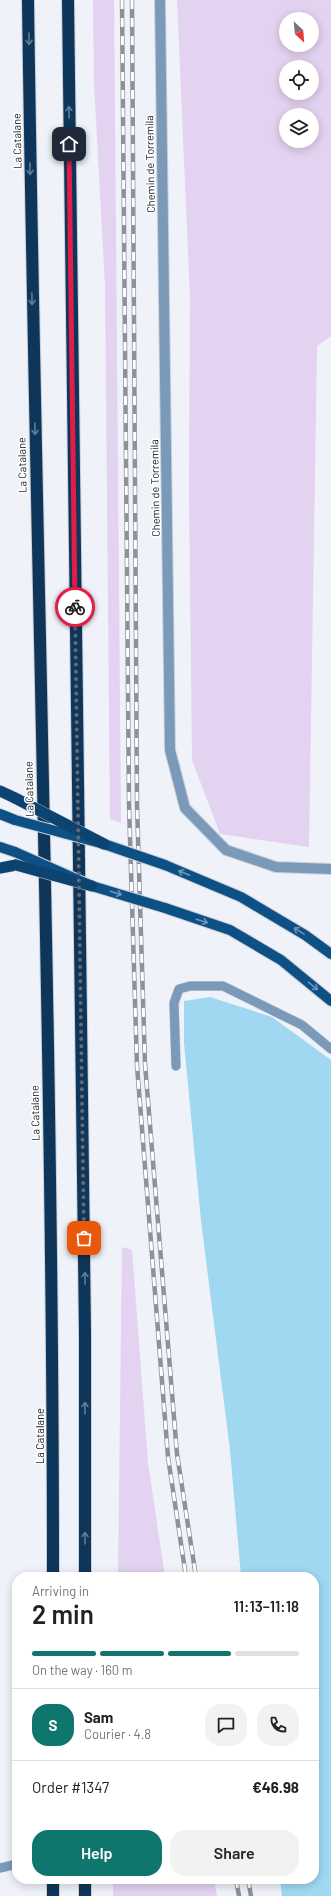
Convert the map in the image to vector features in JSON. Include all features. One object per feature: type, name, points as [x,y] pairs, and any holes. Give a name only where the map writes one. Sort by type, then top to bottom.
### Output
[{"type":"highway","name":"La Catalane","points":[[28,0],[32,301],[53,1338],[53,1572]]},
{"type":"highway","points":[[68,0],[85,1333],[85,1572]]},
{"type":"highway","points":[[0,790],[104,844]]},
{"type":"highway","points":[[0,868],[16,865],[92,886]]},
{"type":"highway","points":[[53,1884],[53,1896]]},
{"type":"highway","points":[[85,1884],[85,1896]]},
{"type":"main road","points":[[0,814],[15,820],[104,844],[164,865],[241,897],[305,935],[331,954]]},
{"type":"main road","points":[[0,847],[15,852],[92,886],[165,908],[230,930],[281,960],[331,1001]]},
{"type":"street","name":"Chemin de Torremila","points":[[160,0],[170,750],[185,808],[226,850],[276,867],[331,869]]},
{"type":"lane","points":[[176,1066],[174,1003],[179,989],[190,986],[223,986],[302,1025],[331,1049]]},
{"type":"lane","points":[[0,1868],[12,1865]]},
{"type":"shaded area","points":[[93,0],[114,0],[121,823],[110,819],[105,285],[94,83]]},
{"type":"shaded area","points":[[177,0],[331,0],[331,336],[317,346],[309,847],[220,834],[192,760],[189,490],[190,297]]},
{"type":"shaded area","points":[[122,1247],[132,1250],[148,1463],[164,1572],[118,1572]]},
{"type":"shaded area","points":[[113,1884],[215,1884],[217,1896],[113,1896]]},
{"type":"water","points":[[210,997],[272,1017],[331,1060],[331,1896],[282,1896],[281,1884],[319,1884],[319,1572],[241,1572],[230,1450],[201,1221],[184,1043],[184,1001]]},
{"type":"railway","points":[[122,0],[129,805],[137,1066],[168,1457],[185,1572]]},
{"type":"railway","points":[[132,0],[137,805],[145,1064],[177,1454],[195,1572]]},
{"type":"railway","points":[[237,1884],[239,1896]]},
{"type":"railway","points":[[249,1884],[251,1896]]},
{"type":"way so far","points":[[75,607],[84,1238]]},
{"type":"route","points":[[69,144],[75,607]]}]
